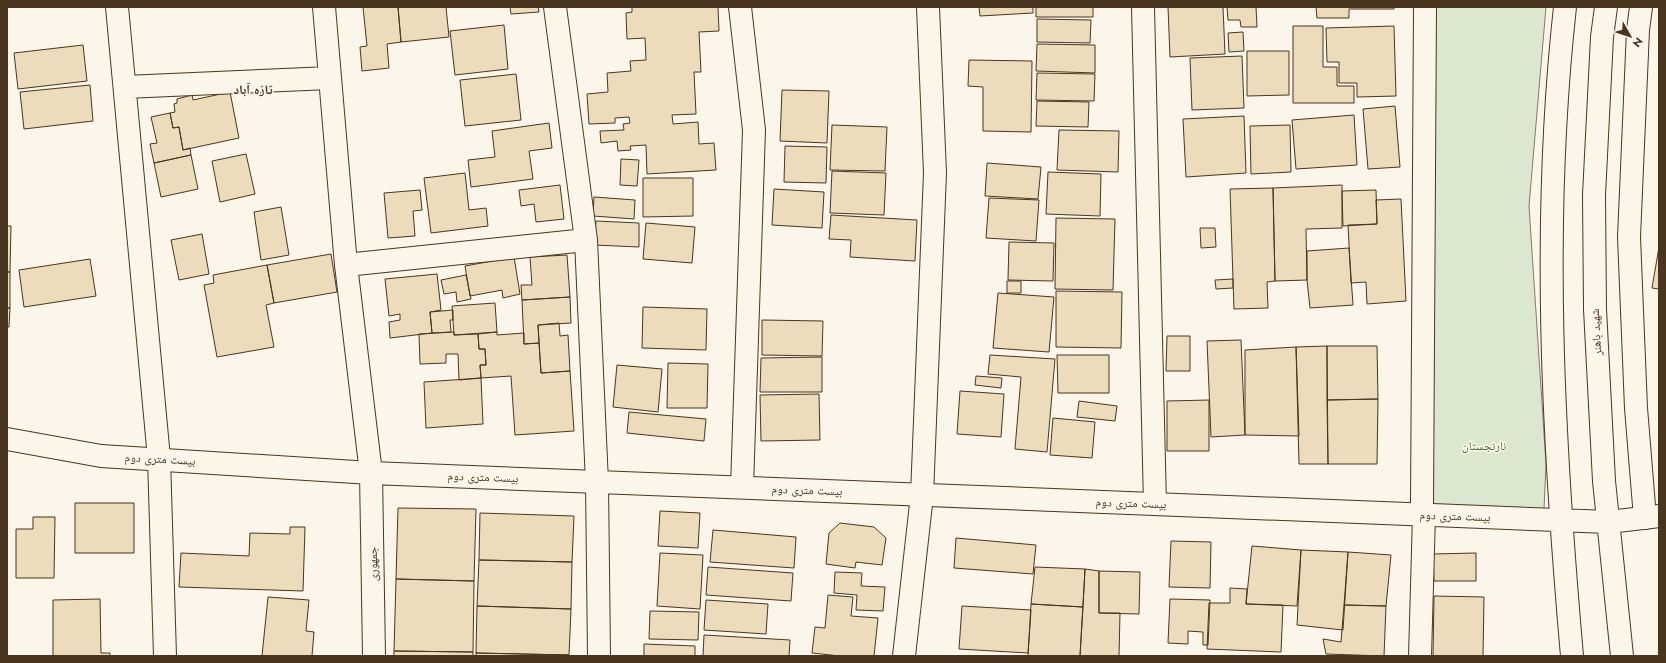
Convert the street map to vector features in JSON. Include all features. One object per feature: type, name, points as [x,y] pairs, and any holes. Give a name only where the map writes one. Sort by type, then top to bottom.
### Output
[{"type":"street","points":[[117,7],[159,458],[165,656]]},
{"type":"street","name":"جمهوری","points":[[324,7],[346,265],[371,473],[374,656]]},
{"type":"street","points":[[555,7],[586,240],[597,482],[599,656]]},
{"type":"street","points":[[740,7],[754,130],[742,487]]},
{"type":"street","points":[[904,656],[922,495],[935,173],[928,7]]},
{"type":"street","points":[[1143,7],[1155,504]]},
{"type":"street","points":[[1420,656],[1424,515],[1422,505],[1426,7]]},
{"type":"street","points":[[1565,7],[1552,194],[1552,315],[1560,520],[1572,656]]},
{"type":"street","name":"شهید باهنر","points":[[1606,7],[1602,37],[1594,202],[1595,309],[1604,481],[1622,656]]},
{"type":"street","points":[[1641,7],[1638,30],[1629,237],[1636,408],[1652,517]]},
{"type":"street","points":[[125,87],[330,78]]},
{"type":"street","points":[[346,265],[586,240]]},
{"type":"street","name":"بیست متری دوم","points":[[7,439],[101,456],[159,458],[371,473],[1609,522],[1652,517]]},
{"type":"green space","name":"نارنجستان","points":[[1425,7],[1546,7],[1529,206],[1546,464],[1544,509],[1422,505]]},
{"type":"building","points":[[363,7],[398,7],[401,42],[387,44],[389,68],[362,71],[360,47],[367,46]]},
{"type":"building","points":[[398,7],[446,7],[449,37],[401,42]]},
{"type":"building","points":[[510,7],[538,7],[539,12],[511,14]]},
{"type":"building","points":[[632,7],[718,7],[719,31],[699,32],[701,72],[694,72],[696,114],[672,115],[673,124],[698,122],[699,144],[714,143],[716,170],[647,174],[646,145],[630,146],[631,150],[618,151],[617,141],[601,143],[600,131],[624,130],[623,124],[630,123],[629,117],[615,118],[615,123],[589,124],[587,94],[608,92],[607,73],[631,71],[630,61],[646,60],[645,38],[627,39],[626,13],[632,12]]},
{"type":"building","points":[[979,7],[1033,7],[1033,13],[980,16]]},
{"type":"building","points":[[1036,7],[1093,7],[1093,17],[1036,17]]},
{"type":"building","points":[[1168,7],[1223,7],[1225,54],[1170,57]]},
{"type":"building","points":[[1227,7],[1256,7],[1257,27],[1241,27],[1240,20],[1228,20]]},
{"type":"building","points":[[1316,7],[1394,7],[1394,9],[1349,9],[1349,18],[1317,18]]},
{"type":"building","points":[[1037,19],[1091,20],[1090,43],[1037,42]]},
{"type":"building","points":[[504,25],[508,69],[455,75],[450,31]]},
{"type":"building","points":[[1293,26],[1323,26],[1323,67],[1337,67],[1337,86],[1354,86],[1354,103],[1293,103]]},
{"type":"building","points":[[1394,26],[1396,96],[1357,97],[1357,83],[1339,83],[1339,62],[1327,62],[1326,28]]},
{"type":"building","points":[[1243,32],[1244,51],[1229,52],[1228,33]]},
{"type":"building","points":[[1037,44],[1095,45],[1095,73],[1036,71]]},
{"type":"building","points":[[83,45],[87,81],[18,89],[14,53]]},
{"type":"building","points":[[1247,51],[1289,51],[1289,95],[1247,96]]},
{"type":"building","points":[[1242,56],[1244,108],[1192,110],[1190,58]]},
{"type":"building","points":[[969,60],[1032,61],[1031,132],[983,131],[983,87],[968,86]]},
{"type":"building","points":[[1037,73],[1095,74],[1094,101],[1036,100]]},
{"type":"building","points":[[516,74],[521,120],[465,126],[460,80]]},
{"type":"building","points":[[90,85],[93,121],[24,129],[20,92]]},
{"type":"building","points":[[782,90],[829,91],[827,143],[780,141]]},
{"type":"building","points":[[230,92],[239,138],[183,150],[179,127],[173,128],[170,113],[175,112],[174,104],[177,103],[177,99],[192,95],[193,100]]},
{"type":"building","points":[[1037,101],[1089,102],[1088,127],[1036,126]]},
{"type":"building","points":[[1395,106],[1400,167],[1368,169],[1363,109]]},
{"type":"building","points":[[170,113],[173,128],[179,127],[183,150],[190,148],[191,155],[154,163],[150,144],[157,143],[151,117]]},
{"type":"building","points":[[1354,115],[1357,165],[1296,169],[1292,120]]},
{"type":"building","points":[[1244,116],[1246,173],[1186,177],[1183,119]]},
{"type":"building","points":[[549,123],[552,148],[529,151],[533,179],[471,187],[468,160],[495,157],[492,131]]},
{"type":"building","points":[[832,125],[887,127],[885,171],[830,170]]},
{"type":"building","points":[[1290,125],[1291,172],[1251,174],[1250,126]]},
{"type":"building","points":[[1059,130],[1119,131],[1118,172],[1057,170]]},
{"type":"building","points":[[785,146],[827,147],[826,183],[784,182]]},
{"type":"building","points":[[246,154],[255,194],[220,202],[212,161]]},
{"type":"building","points":[[191,155],[198,189],[161,197],[154,163]]},
{"type":"building","points":[[621,159],[639,160],[637,186],[620,185]]},
{"type":"building","points":[[987,163],[1041,167],[1038,199],[985,196]]},
{"type":"building","points":[[832,171],[886,173],[884,215],[830,213]]},
{"type":"building","points":[[1048,172],[1101,174],[1100,216],[1046,214]]},
{"type":"building","points":[[465,173],[469,210],[486,208],[488,226],[431,233],[424,178]]},
{"type":"building","points":[[643,178],[693,178],[693,216],[643,217]]},
{"type":"building","points":[[560,185],[564,219],[536,222],[534,204],[521,206],[519,190]]},
{"type":"building","points":[[1342,185],[1342,228],[1306,229],[1307,280],[1275,281],[1273,188]]},
{"type":"building","points":[[1273,188],[1275,281],[1267,282],[1268,308],[1234,309],[1230,189]]},
{"type":"building","points":[[774,189],[824,192],[822,228],[772,225]]},
{"type":"building","points":[[420,190],[422,210],[413,211],[415,236],[388,238],[384,193]]},
{"type":"building","points":[[1376,190],[1377,224],[1343,226],[1342,191]]},
{"type":"building","points":[[594,197],[635,200],[634,219],[593,216]]},
{"type":"building","points":[[989,198],[1039,200],[1036,241],[986,238]]},
{"type":"building","points":[[1401,199],[1406,301],[1367,304],[1366,282],[1351,283],[1348,225],[1377,224],[1376,200]]},
{"type":"building","points":[[281,207],[289,255],[261,260],[254,212]]},
{"type":"building","points":[[831,215],[917,220],[915,261],[850,257],[851,240],[829,239]]},
{"type":"building","points":[[1056,218],[1115,219],[1113,290],[1055,289]]},
{"type":"building","points":[[596,221],[639,223],[639,247],[594,245]]},
{"type":"building","points":[[646,223],[695,227],[692,263],[643,259]]},
{"type":"building","points":[[7,226],[11,226],[10,272],[7,272]]},
{"type":"building","points":[[1200,228],[1215,228],[1216,247],[1201,248]]},
{"type":"building","points":[[202,234],[209,274],[179,280],[171,240]]},
{"type":"building","points":[[1009,242],[1054,243],[1053,281],[1008,280]]},
{"type":"building","points":[[1659,247],[1659,289],[1652,288]]},
{"type":"building","points":[[1349,248],[1353,305],[1310,308],[1307,280],[1307,251]]},
{"type":"building","points":[[331,254],[337,292],[274,303],[267,265]]},
{"type":"building","points":[[567,255],[570,297],[522,300],[521,285],[532,285],[530,257]]},
{"type":"building","points":[[514,257],[520,294],[503,298],[502,290],[470,296],[465,266]]},
{"type":"building","points":[[90,259],[96,296],[24,307],[19,270]]},
{"type":"building","points":[[267,265],[274,303],[266,305],[274,347],[217,357],[204,285],[214,283],[213,275]]},
{"type":"building","points":[[7,272],[10,272],[10,308],[7,308]]},
{"type":"building","points":[[437,274],[441,310],[430,312],[432,333],[390,338],[389,322],[400,320],[400,314],[389,316],[385,279]]},
{"type":"building","points":[[466,275],[471,299],[457,302],[456,292],[444,294],[441,280]]},
{"type":"building","points":[[1233,279],[1233,288],[1216,289],[1215,280]]},
{"type":"building","points":[[1007,281],[1021,281],[1021,293],[1007,293]]},
{"type":"building","points":[[1056,291],[1122,292],[1121,348],[1056,347]]},
{"type":"building","points":[[998,293],[1054,297],[1049,352],[993,348]]},
{"type":"building","points":[[570,297],[571,323],[538,325],[539,343],[524,344],[522,300]]},
{"type":"building","points":[[495,303],[497,332],[454,335],[452,306]]},
{"type":"building","points":[[643,307],[707,309],[706,350],[642,348]]},
{"type":"building","points":[[7,308],[10,308],[9,327],[7,327]]},
{"type":"building","points":[[453,310],[453,320],[450,320],[451,332],[432,333],[430,312]]},
{"type":"building","points":[[762,320],[823,321],[822,356],[762,355]]},
{"type":"building","points":[[559,323],[560,336],[568,335],[570,371],[541,373],[538,325]]},
{"type":"building","points":[[454,332],[454,335],[478,334],[479,349],[485,349],[486,365],[480,365],[481,378],[459,380],[458,354],[446,354],[446,363],[420,364],[419,334]]},
{"type":"building","points":[[497,332],[497,335],[524,333],[524,344],[539,343],[541,373],[570,371],[574,431],[515,435],[511,376],[481,378],[480,365],[486,365],[485,349],[479,349],[478,334]]},
{"type":"building","points":[[1167,336],[1190,336],[1190,371],[1166,371]]},
{"type":"building","points":[[1241,340],[1245,435],[1211,437],[1207,341]]},
{"type":"building","points":[[1327,346],[1377,346],[1378,399],[1327,400]]},
{"type":"building","points":[[1327,346],[1328,464],[1299,464],[1296,347]]},
{"type":"building","points":[[1296,347],[1299,436],[1245,435],[1245,350]]},
{"type":"building","points":[[990,355],[1055,359],[1047,452],[1015,449],[1021,377],[988,374]]},
{"type":"building","points":[[1057,355],[1109,355],[1109,393],[1058,393]]},
{"type":"building","points":[[822,357],[822,392],[760,392],[761,358]]},
{"type":"building","points":[[668,363],[708,364],[707,408],[667,408]]},
{"type":"building","points":[[617,365],[662,369],[658,412],[613,407]]},
{"type":"building","points":[[976,376],[1002,378],[1001,388],[975,385]]},
{"type":"building","points":[[481,378],[483,424],[426,428],[424,382]]},
{"type":"building","points":[[960,391],[1004,394],[1001,437],[957,434]]},
{"type":"building","points":[[819,394],[820,440],[761,441],[760,395]]},
{"type":"building","points":[[1378,399],[1377,464],[1328,464],[1327,400]]},
{"type":"building","points":[[1209,400],[1209,451],[1167,451],[1167,401]]},
{"type":"building","points":[[1079,401],[1117,406],[1115,421],[1077,417]]},
{"type":"building","points":[[629,412],[706,419],[704,441],[627,433]]},
{"type":"building","points":[[1053,418],[1095,422],[1092,458],[1050,455]]},
{"type":"building","points":[[75,503],[134,503],[134,553],[75,553]]},
{"type":"building","points":[[398,508],[476,509],[474,581],[396,579]]},
{"type":"building","points":[[660,511],[700,513],[698,548],[658,546]]},
{"type":"building","points":[[480,513],[574,516],[572,562],[479,560]]},
{"type":"building","points":[[33,517],[55,517],[54,578],[16,578],[16,529],[33,529]]},
{"type":"building","points":[[840,523],[874,527],[886,538],[882,565],[856,562],[855,568],[826,564],[829,533]]},
{"type":"building","points":[[290,527],[305,527],[303,591],[179,587],[181,553],[249,556],[250,533],[290,534]]},
{"type":"building","points":[[713,530],[796,537],[794,568],[710,562]]},
{"type":"building","points":[[956,538],[1036,545],[1033,574],[954,568]]},
{"type":"building","points":[[1171,541],[1211,542],[1210,588],[1169,587]]},
{"type":"building","points":[[1252,546],[1301,550],[1297,606],[1246,604]]},
{"type":"building","points":[[1301,550],[1348,552],[1343,630],[1297,625]]},
{"type":"building","points":[[1348,552],[1391,555],[1386,606],[1344,605]]},
{"type":"building","points":[[660,553],[703,555],[700,609],[657,606]]},
{"type":"building","points":[[1476,553],[1476,581],[1434,581],[1433,554]]},
{"type":"building","points":[[479,560],[572,562],[571,609],[477,606]]},
{"type":"building","points":[[708,567],[793,573],[791,601],[706,595]]},
{"type":"building","points":[[1035,567],[1085,569],[1083,607],[1031,604]]},
{"type":"building","points":[[1085,569],[1099,571],[1099,613],[1120,613],[1119,656],[1080,656]]},
{"type":"building","points":[[1099,571],[1140,572],[1139,614],[1099,613]]},
{"type":"building","points":[[835,572],[862,573],[861,586],[885,587],[883,611],[856,610],[857,595],[834,593]]},
{"type":"building","points":[[396,579],[474,581],[473,652],[394,651]]},
{"type":"building","points":[[1230,588],[1247,589],[1246,604],[1283,605],[1281,652],[1207,649],[1209,603],[1230,603]]},
{"type":"building","points":[[828,595],[853,597],[851,616],[878,618],[874,656],[840,656],[812,653],[815,627],[825,628]]},
{"type":"building","points":[[1434,596],[1484,597],[1483,656],[1433,656]]},
{"type":"building","points":[[268,597],[309,600],[306,631],[314,632],[312,656],[262,656]]},
{"type":"building","points":[[100,599],[101,653],[110,653],[110,656],[53,656],[53,600]]},
{"type":"building","points":[[1170,599],[1210,600],[1208,645],[1203,645],[1203,632],[1188,631],[1188,644],[1168,643]]},
{"type":"building","points":[[706,600],[768,604],[766,634],[704,630]]},
{"type":"building","points":[[1031,604],[1083,607],[1080,656],[1028,656]]},
{"type":"building","points":[[1344,605],[1386,606],[1384,656],[1326,654],[1323,639],[1341,642]]},
{"type":"building","points":[[477,606],[571,609],[569,655],[476,653]]},
{"type":"building","points":[[962,606],[1031,610],[1028,653],[959,649]]},
{"type":"building","points":[[650,611],[699,612],[698,640],[649,639]]},
{"type":"building","points":[[704,635],[790,640],[789,656],[703,656]]},
{"type":"building","points":[[644,644],[695,646],[695,656],[644,656]]},
{"type":"building","points":[[394,651],[473,652],[473,656],[394,656]]},
{"type":"building","points":[[476,653],[569,655],[476,656]]},
{"type":"district","name":"تازه آباد","points":[[253,89]]}]
